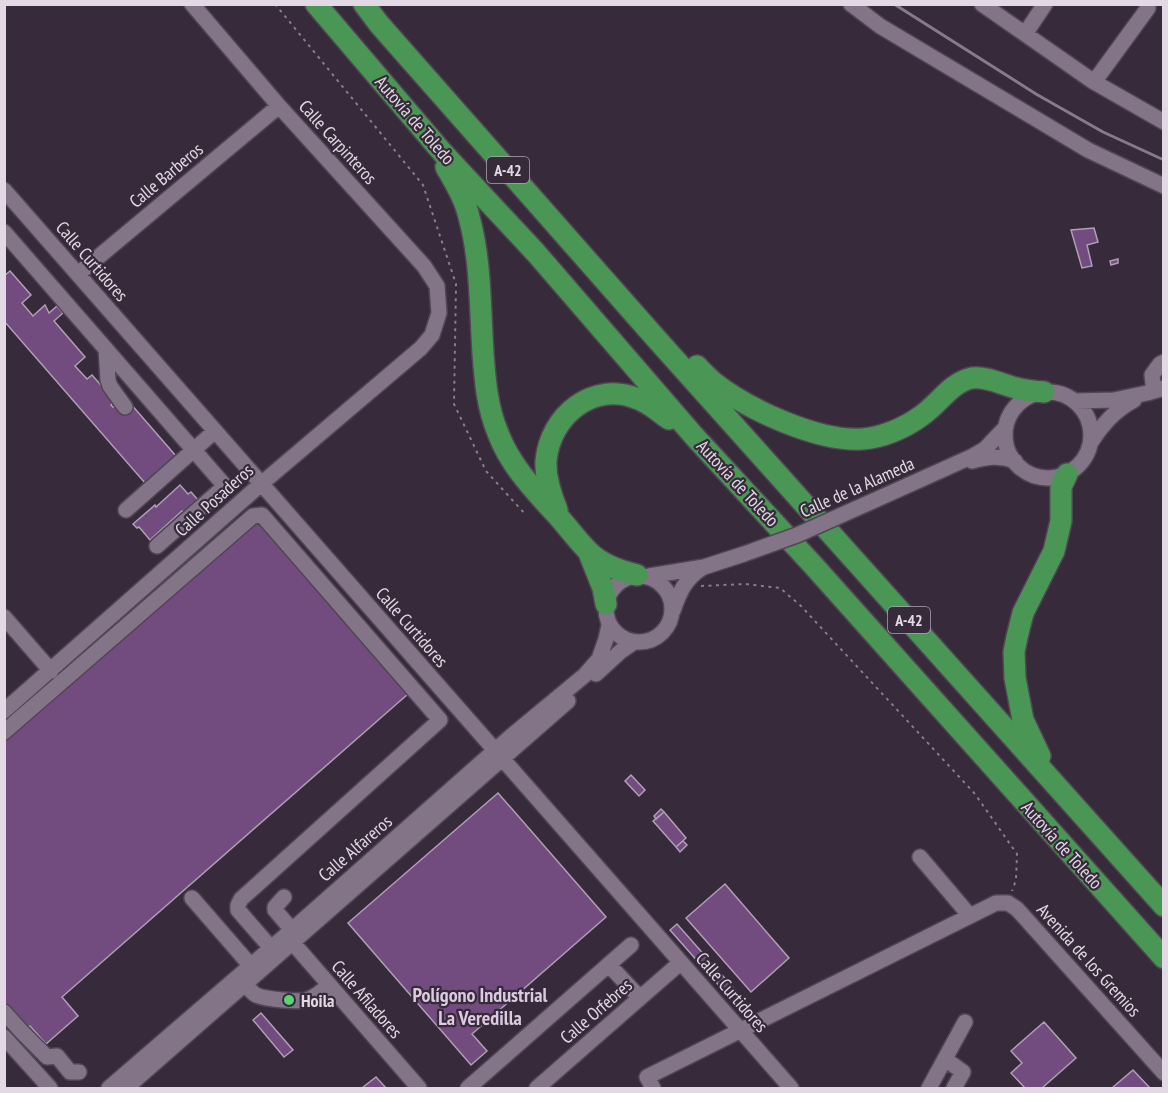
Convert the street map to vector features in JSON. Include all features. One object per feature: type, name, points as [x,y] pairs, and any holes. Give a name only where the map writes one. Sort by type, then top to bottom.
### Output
[{"type":"highway","name":"Autovía de Toledo","points":[[316,4],[442,152],[536,253],[694,436],[813,565],[1164,958]]},
{"type":"highway","name":"Autovía de Toledo","points":[[364,4],[653,335],[1164,906]]},
{"type":"highway","points":[[442,152],[445,165],[469,215],[476,250],[485,384],[497,432],[521,474],[590,553],[621,571],[643,576]]},
{"type":"highway","points":[[653,335],[667,339],[715,383],[746,403],[801,429],[832,437],[861,439],[888,434],[921,417],[960,382],[971,378],[979,378],[1018,389],[1044,392]]},
{"type":"highway","points":[[560,519],[547,479],[548,449],[555,430],[566,414],[576,405],[604,395],[621,394],[638,399],[694,436]]},
{"type":"highway","points":[[1054,783],[1031,741],[1023,720],[1015,678],[1014,652],[1023,613],[1054,551],[1060,521],[1061,488],[1066,474]]},
{"type":"highway","points":[[590,553],[606,603]]},
{"type":"street","name":"Calle Carpinteros","points":[[192,4],[279,106],[424,266],[437,286],[439,313]]},
{"type":"street","points":[[851,4],[880,26],[1088,150],[1164,186]]},
{"type":"street","points":[[982,4],[1094,82],[1164,122]]},
{"type":"street","points":[[1025,34],[1045,4]]},
{"type":"street","points":[[1094,82],[1148,8]]},
{"type":"street","name":"Calle Barberos","points":[[78,274],[279,106]]},
{"type":"street","name":"Calle Curtidores","points":[[4,190],[791,1089]]},
{"type":"street","points":[[4,232],[225,486],[157,546]]},
{"type":"street","name":"Calle Posaderos","points":[[4,711],[261,484],[421,348],[432,335],[439,313]]},
{"type":"street","points":[[106,349],[110,386],[125,407]]},
{"type":"street","points":[[1155,391],[1152,375],[1164,362]]},
{"type":"street","points":[[1076,401],[1114,400],[1155,391]]},
{"type":"street","points":[[1091,442],[1118,409],[1155,391]]},
{"type":"street","points":[[1044,392],[1061,394],[1076,401],[1089,419],[1091,427],[1089,450],[1080,464],[1066,474]]},
{"type":"street","name":"Calle de la Alameda","points":[[643,576],[704,567],[744,554],[796,535],[957,464],[985,448],[1006,427],[1012,412],[1022,401],[1044,392]]},
{"type":"street","points":[[1006,427],[1008,448],[1015,461]]},
{"type":"street","points":[[126,510],[215,431]]},
{"type":"street","name":"Calle de la Alameda","points":[[957,464],[998,457],[1015,461],[1027,472],[1042,477],[1066,474]]},
{"type":"street","points":[[4,732],[253,516],[262,515],[445,726],[249,901],[250,911],[284,940]]},
{"type":"street","name":"Calle de la Alameda","points":[[673,612],[685,583],[704,567]]},
{"type":"street","points":[[643,576],[659,582],[667,590],[672,600],[673,612],[664,632],[655,639],[634,642],[615,633],[606,614],[606,603],[609,593],[616,584],[626,578],[643,576]]},
{"type":"street","points":[[4,617],[51,671]]},
{"type":"street","name":"Calle Alfareros","points":[[498,755],[561,694],[585,675],[599,659],[609,624]]},
{"type":"street","name":"Calle Alfareros","points":[[110,1089],[498,755],[568,700],[621,651],[634,642]]},
{"type":"street","points":[[920,857],[970,916]]},
{"type":"street","points":[[284,897],[274,907],[284,940]]},
{"type":"street","points":[[192,898],[251,966]]},
{"type":"street","points":[[653,1089],[647,1077],[996,903],[1008,903]]},
{"type":"street","name":"Avenida de los Gremios","points":[[1008,903],[1017,909],[1164,1073]]},
{"type":"street","name":"Calle Alfareros","points":[[126,1089],[246,984],[284,940]]},
{"type":"street","name":"Calle Afiladores","points":[[284,940],[329,985],[419,1089]]},
{"type":"street","points":[[468,1089],[631,945]]},
{"type":"street","name":"Calle Orfebres","points":[[537,1089],[680,963]]},
{"type":"street","points":[[609,965],[640,998]]},
{"type":"street","points":[[246,984],[254,994],[282,1000],[308,1000],[329,985]]},
{"type":"street","points":[[4,1012],[46,1057],[57,1056],[70,1072],[79,1072]]},
{"type":"street","points":[[929,1089],[965,1022]]},
{"type":"street","points":[[4,1036],[50,1089]]},
{"type":"street","points":[[945,1059],[963,1072],[954,1089]]},
{"type":"path","points":[[698,586],[745,584],[780,588],[801,606],[975,794],[1017,854],[1016,880],[1008,903]]},
{"type":"building","points":[[1094,228],[1098,242],[1087,245],[1092,266],[1082,268],[1071,230]]},
{"type":"building","points":[[1118,259],[1118,263],[1111,265],[1110,261]]},
{"type":"building","points":[[10,271],[31,295],[22,303],[33,316],[45,305],[49,313],[57,306],[63,313],[54,321],[85,357],[75,366],[87,379],[92,375],[115,401],[111,405],[113,407],[130,403],[176,456],[145,483],[4,321],[4,276]]},
{"type":"building","points":[[180,485],[198,500],[150,540],[139,527],[133,524]]},
{"type":"building","points":[[255,519],[408,694],[62,997],[78,1016],[46,1044],[30,1026],[25,1030],[4,1006],[4,738]]},
{"type":"building","points":[[631,775],[645,790],[639,796],[625,781]]},
{"type":"building","points":[[498,793],[606,917],[472,1034],[487,1051],[471,1065],[348,923]]},
{"type":"building","points":[[661,809],[664,812],[656,819],[654,816]]},
{"type":"building","points":[[664,812],[686,838],[676,847],[653,821]]},
{"type":"building","points":[[683,841],[687,845],[680,852],[676,847]]},
{"type":"building","points":[[725,884],[789,958],[751,992],[686,918]]},
{"type":"building","points":[[677,924],[737,992],[730,998],[670,930]]},
{"type":"building","points":[[261,1013],[293,1050],[284,1057],[253,1020]]},
{"type":"building","points":[[1044,1022],[1076,1058],[1042,1088],[1025,1088],[1011,1073],[1022,1063],[1011,1051]]},
{"type":"building","points":[[1133,1070],[1150,1088],[1112,1088]]},
{"type":"building","points":[[376,1077],[386,1088],[362,1088]]},
{"type":"railway","points":[[894,4],[1036,94],[1103,132],[1164,160]]},
{"type":"place","name":"Hoila","points":[[289,1000]]},
{"type":"district","name":"Polígono Industrial La Veredilla","points":[[480,1006]]}]
